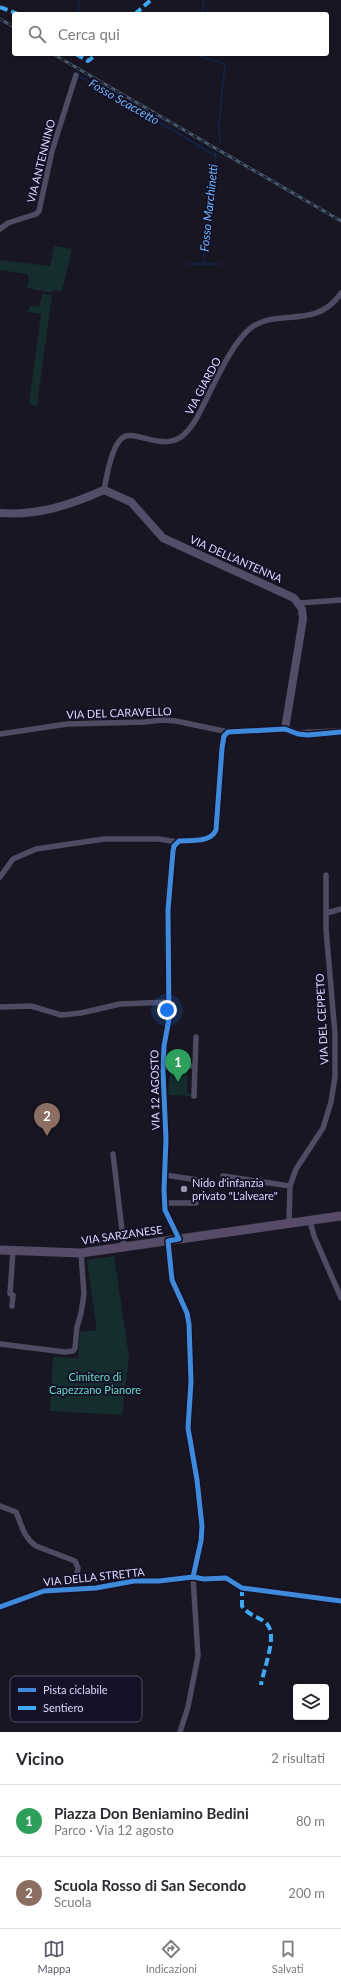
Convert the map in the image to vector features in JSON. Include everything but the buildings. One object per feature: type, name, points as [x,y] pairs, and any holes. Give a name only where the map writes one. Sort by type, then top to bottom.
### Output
[{"type":"main road","name":"VIA SARZANESE","points":[[0,1250],[81,1253],[341,1216]]},
{"type":"street","name":"VIA ANTENNINO","points":[[0,229],[8,223],[36,214],[39,211],[52,151],[76,75]]},
{"type":"street","name":"VIA GIARDO","points":[[104,490],[115,447],[125,435],[132,435],[160,442],[181,438],[195,421],[235,348],[253,326],[264,322],[313,314],[331,304],[341,293]]},
{"type":"street","points":[[0,513],[40,512],[62,507],[104,490]]},
{"type":"street","name":"VIA DELL'ANTENNA","points":[[104,490],[131,502],[163,538],[277,589],[299,603]]},
{"type":"street","points":[[341,600],[299,603],[302,609],[303,619],[285,729],[298,734],[341,732]]},
{"type":"street","name":"VIA DEL CARAVELLO","points":[[0,734],[67,724],[162,720],[176,721],[228,732],[285,729]]},
{"type":"street","points":[[0,878],[13,859],[36,849],[112,839],[159,839],[177,842],[211,837],[216,830],[222,748],[224,736],[228,732]]},
{"type":"street","name":"VIA 12 AGOSTO","points":[[177,842],[173,850],[168,893],[167,941],[170,1002],[163,1066],[163,1100],[166,1139],[165,1203],[168,1216],[179,1239]]},
{"type":"street","name":"VIA DEL CEPPETO","points":[[289,1223],[290,1186],[299,1164],[323,1128],[331,1102],[335,1077],[335,1034],[326,929],[326,875]]},
{"type":"street","points":[[327,913],[341,909]]},
{"type":"street","points":[[0,1007],[31,1006],[47,1011],[66,1014],[120,1004],[170,1002]]},
{"type":"street","points":[[194,1096],[196,1037]]},
{"type":"street","points":[[163,1066],[195,1066]]},
{"type":"street","points":[[113,1154],[124,1247]]},
{"type":"street","points":[[165,1175],[198,1180]]},
{"type":"street","points":[[223,1176],[290,1186]]},
{"type":"street","points":[[165,1203],[194,1201]]},
{"type":"street","points":[[310,1221],[314,1236],[341,1298]]},
{"type":"street","points":[[168,1241],[172,1280],[187,1313],[189,1324],[191,1382],[188,1428],[197,1480],[202,1526],[201,1541],[193,1577],[198,1656],[188,1707],[180,1732]]},
{"type":"street","points":[[12,1251],[10,1294],[13,1295],[12,1306]]},
{"type":"street","points":[[0,1344],[65,1352],[73,1351],[75,1348],[77,1327],[84,1294],[81,1253]]},
{"type":"street","points":[[0,1506],[16,1512],[21,1529],[30,1542],[36,1546],[75,1560],[78,1568],[75,1588]]},
{"type":"street","name":"VIA DELLA STRETTA","points":[[0,1607],[44,1591],[75,1588],[96,1588],[134,1581],[159,1581],[193,1577]]},
{"type":"green space","points":[[54,246],[72,249],[62,291],[53,290],[52,293],[27,288],[29,280],[27,274],[0,270],[0,260],[50,266]]},
{"type":"green space","points":[[42,294],[52,295],[37,406],[29,404],[41,314],[28,312],[30,306],[39,307]]},
{"type":"green space","points":[[170,1070],[187,1070],[187,1093],[192,1094],[192,1096],[168,1095]]},
{"type":"green space","name":"Cimitero di Capezzano Pianore","points":[[114,1256],[129,1357],[122,1415],[50,1411],[53,1357],[78,1358],[80,1332],[97,1330],[87,1260]]},
{"type":"waterway","points":[[78,12],[79,0]]},
{"type":"waterway","name":"Fosso Marchinetti","points":[[202,12],[204,0]]},
{"type":"waterway","name":"Fosso Marchinetti","points":[[201,56],[223,63],[225,66],[219,122],[220,143]]},
{"type":"waterway","name":"Fosso Scaccetto","points":[[78,76],[94,83],[216,156]]},
{"type":"waterway","name":"Fosso Marchinetti","points":[[203,264],[216,156],[215,152]]},
{"type":"waterway","name":"Fosso Marchinetti","points":[[187,264],[221,264]]},
{"type":"railway","points":[[0,19],[12,26]]},
{"type":"railway","points":[[56,56],[341,221]]},
{"type":"marked path","points":[[137,12],[151,0]]},
{"type":"marked path","points":[[0,7],[13,12]]},
{"type":"marked path","points":[[79,56],[88,61],[94,56]]},
{"type":"marked path","points":[[242,1588],[242,1606],[245,1610],[264,1621],[270,1629],[271,1636],[269,1653],[261,1685]]},
{"type":"cycle path","points":[[193,1577],[201,1541],[202,1526],[197,1480],[188,1428],[191,1382],[189,1324],[187,1313],[172,1280],[168,1241],[179,1239],[165,1210],[164,1190],[166,1139],[163,1072],[164,1046],[169,1019],[168,910],[173,851],[174,846],[179,841],[195,841],[205,839],[210,837],[216,830],[222,748],[224,736],[228,732],[285,729],[298,734],[308,735],[341,732]]},
{"type":"cycle path","points":[[0,1607],[44,1591],[96,1588],[134,1581],[159,1581],[193,1577],[204,1579],[226,1578],[242,1588],[341,1601]]},
{"type":"place","name":"Piazza Don Beniamino Bedini","points":[[178,1082]]},
{"type":"place","name":"Scuola Rosso di San Secondo","points":[[47,1136]]},
{"type":"place","name":"Nido d'infanzia privato \"L'alveare\"","points":[[184,1189]]}]
